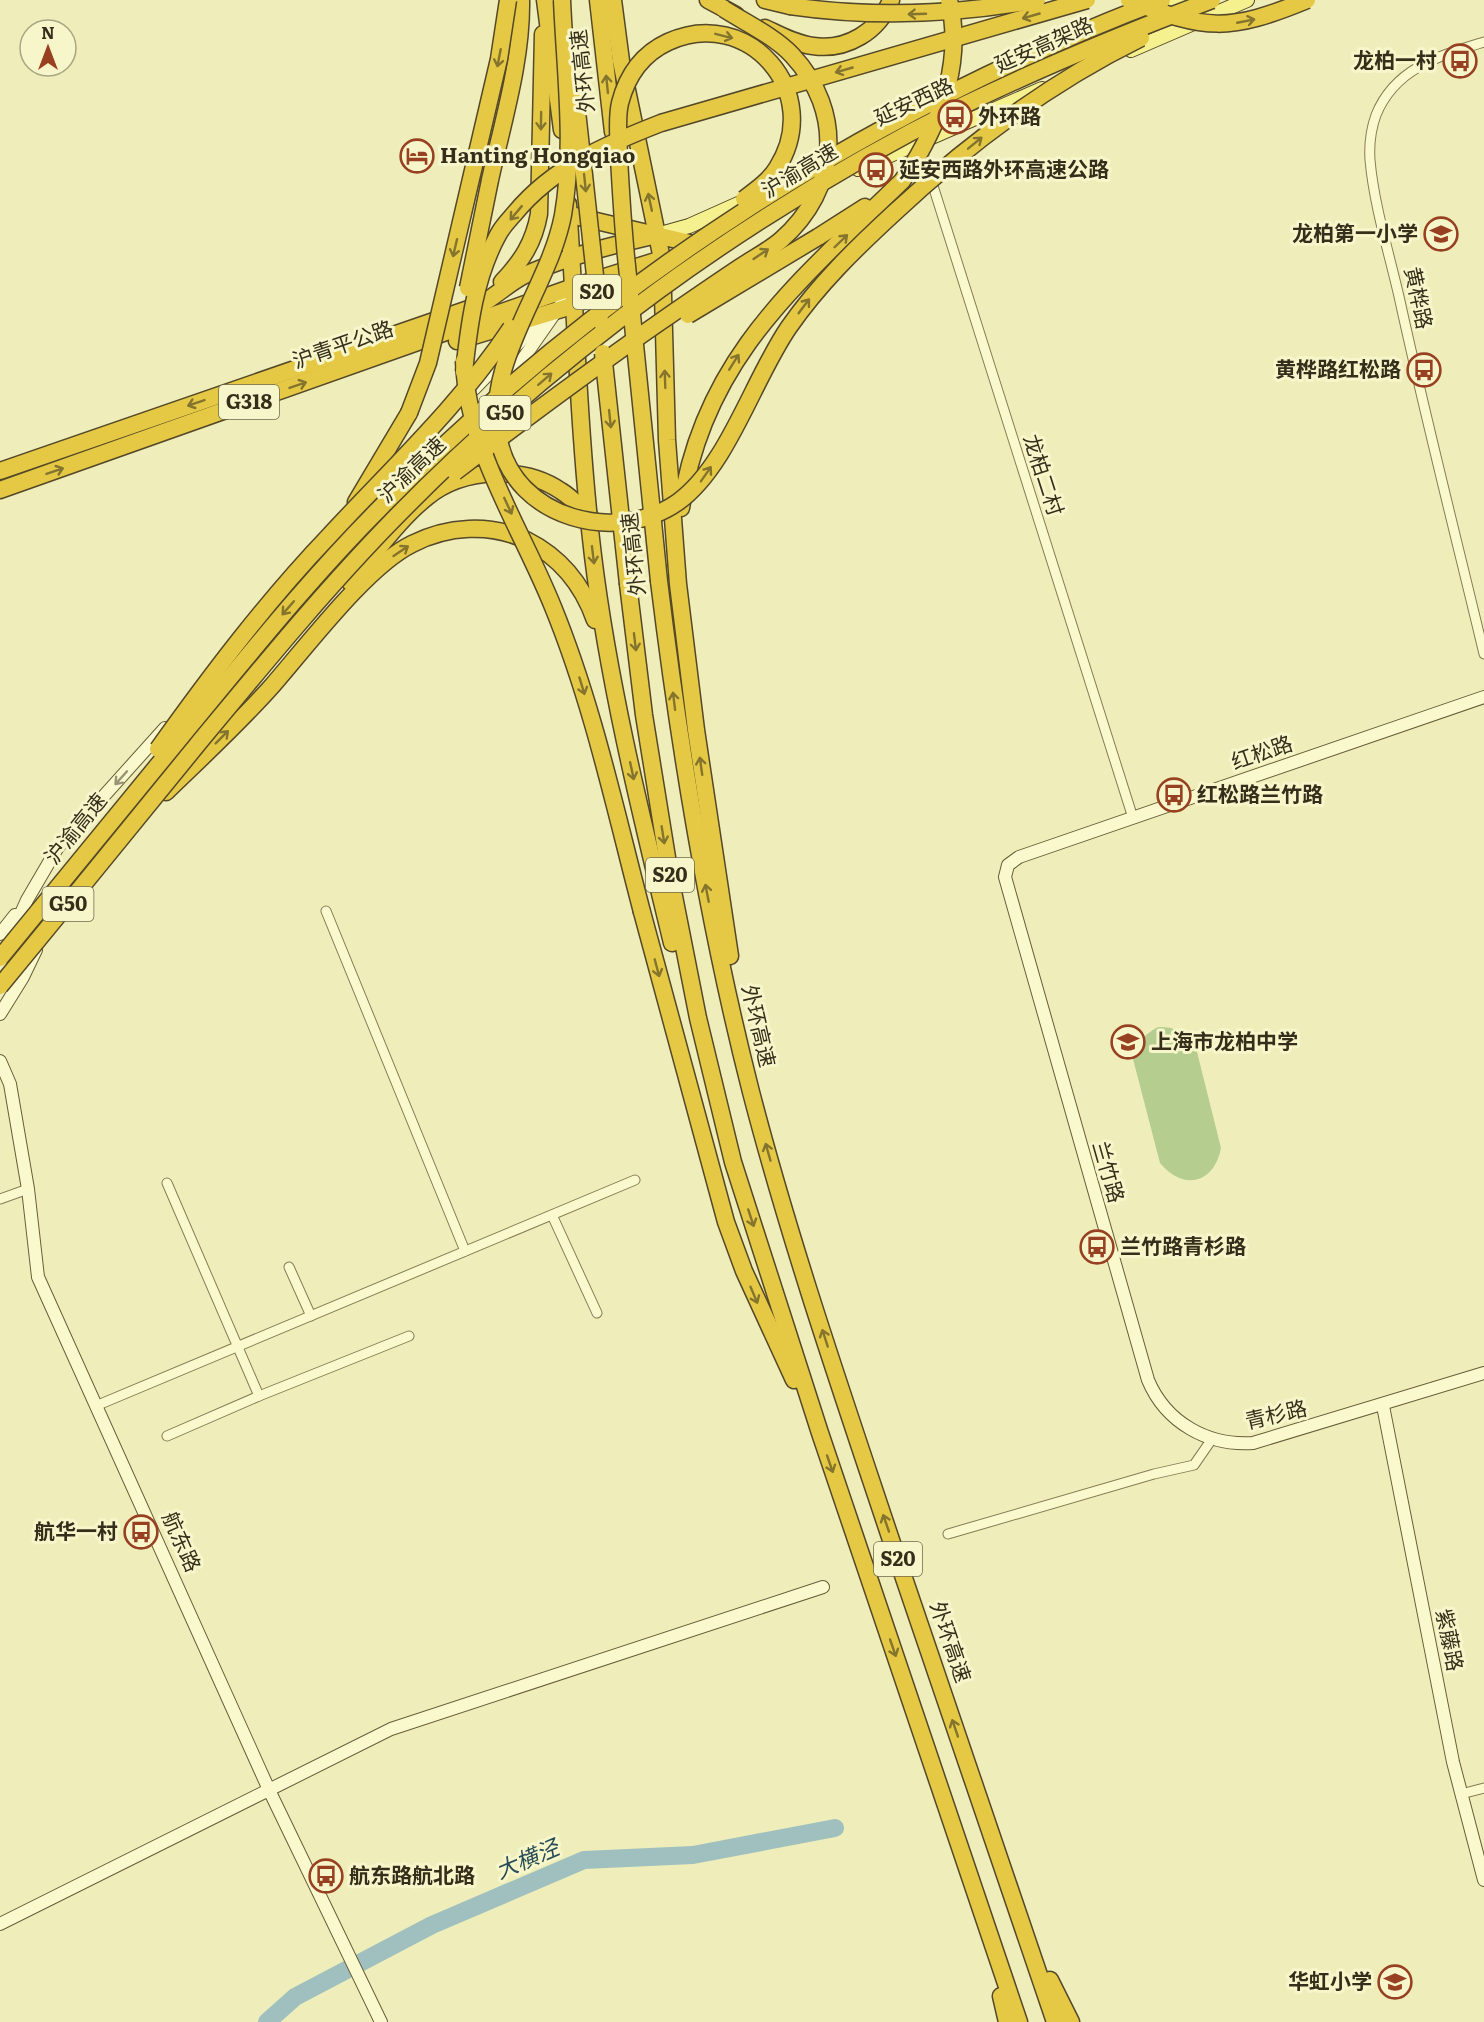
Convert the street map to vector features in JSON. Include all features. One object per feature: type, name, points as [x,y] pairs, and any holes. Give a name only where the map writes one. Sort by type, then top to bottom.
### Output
[{"type":"highway","points":[[88,851],[222,662],[356,502],[409,412],[428,363],[499,59],[508,0]]},
{"type":"highway","points":[[521,0],[521,19],[515,63],[462,317],[464,372],[472,420],[553,606],[576,667],[595,728],[726,1222],[766,1323],[820,1433]]},
{"type":"highway","points":[[544,0],[557,75],[572,257],[588,515],[599,599],[620,714],[648,845],[691,1021],[734,1162]]},
{"type":"highway","name":"沪青平公路","points":[[450,315],[502,282],[527,252],[536,232],[539,214],[544,0]]},
{"type":"highway","points":[[564,0],[570,168],[562,219],[534,294],[511,345],[501,378],[499,439],[505,458],[516,475],[542,502],[574,519],[600,524],[631,523],[656,515],[679,502],[701,482],[720,454],[769,358],[805,304],[850,253],[926,183],[977,141],[1066,79],[1124,46],[1220,0]]},
{"type":"highway","name":"外环高速","points":[[564,0],[644,715],[670,876],[698,1018],[734,1162],[820,1433],[1019,2022]]},
{"type":"highway","name":"外环高速","points":[[598,0],[659,581],[675,711],[695,836],[722,969],[752,1094],[794,1242],[852,1424],[1055,2022]]},
{"type":"highway","points":[[613,0],[621,61],[662,259],[667,440],[678,584],[710,830],[752,1094]]},
{"type":"highway","points":[[392,520],[562,391],[779,241],[810,207],[822,182],[829,153],[826,119],[819,94],[807,73],[790,53],[708,0]]},
{"type":"highway","points":[[765,0],[829,12],[879,15],[938,13],[1037,0]]},
{"type":"highway","points":[[724,9],[794,41],[812,46],[831,46],[849,42],[868,32],[884,16],[891,0]]},
{"type":"highway","points":[[678,584],[680,514],[685,479],[706,414],[736,357],[784,296],[902,181],[912,166],[934,124],[950,79],[953,34],[949,0]]},
{"type":"highway","points":[[464,372],[470,318],[498,233],[524,202],[554,176],[594,151],[661,123],[1087,0]]},
{"type":"highway","points":[[1129,0],[1195,23],[1221,25],[1250,21],[1307,0]]},
{"type":"highway","name":"延安高架路","points":[[955,90],[1039,50],[1162,0]]},
{"type":"highway","name":"延安高架路","points":[[963,106],[1046,67],[1212,0]]},
{"type":"highway","points":[[604,308],[762,186],[776,169],[786,151],[791,130],[792,106],[785,84],[773,64],[752,46],[722,34],[694,34],[668,42],[644,57],[628,78],[619,106],[622,226]]},
{"type":"highway","name":"沪渝高速","points":[[0,959],[266,633],[366,523],[486,406],[604,308],[753,204],[847,147],[955,90]]},
{"type":"highway","name":"沪渝高速","points":[[0,986],[280,645],[392,520],[481,435],[545,379],[684,272],[856,163],[963,106]]},
{"type":"highway","points":[[562,391],[871,203],[912,166]]},
{"type":"highway","points":[[569,215],[694,244]]},
{"type":"highway","name":"沪青平公路","points":[[0,471],[450,315],[497,296],[524,275],[572,257],[657,235]]},
{"type":"highway","name":"沪青平公路","points":[[0,490],[498,314],[524,293],[550,286],[573,287],[662,259]]},
{"type":"highway","points":[[327,537],[465,390],[534,294]]},
{"type":"highway","points":[[395,351],[422,351],[575,305]]},
{"type":"highway","points":[[224,705],[255,688],[412,510],[428,496],[447,485],[472,477],[497,473],[523,474],[563,492],[588,515]]},
{"type":"highway","points":[[135,821],[238,722],[371,575],[410,544],[459,529],[482,528],[512,534],[539,547],[558,561],[576,579],[589,602],[601,638],[620,714]]},
{"type":"highway","points":[[967,1763],[1027,1927],[1071,2022]]},
{"type":"highway","points":[[935,1774],[987,1939],[1006,2022]]},
{"type":"main road","name":"延安西路","points":[[657,235],[689,226],[1185,0]]},
{"type":"main road","name":"延安西路","points":[[662,259],[919,142],[1247,0]]},
{"type":"main road","points":[[575,305],[663,276],[748,220]]},
{"type":"street","name":"黄桦路","points":[[1484,42],[1424,63],[1409,71],[1386,97],[1377,114],[1370,147],[1374,183],[1415,371],[1484,654]]},
{"type":"street","name":"龙柏二村","points":[[919,142],[1133,818]]},
{"type":"street","points":[[0,959],[27,900],[58,847],[375,490],[553,311],[573,287]]},
{"type":"street","points":[[0,1014],[23,977],[46,927],[120,826],[362,541],[488,407],[553,311]]},
{"type":"street","name":"红松路","points":[[1006,888],[1005,872],[1014,859],[1484,697]]},
{"type":"street","name":"兰竹路","points":[[1006,888],[1148,1380],[1161,1404],[1173,1417],[1188,1428],[1212,1439]]},
{"type":"street","points":[[0,934],[27,900]]},
{"type":"street","points":[[326,911],[465,1251]]},
{"type":"street","name":"航东路","points":[[0,1061],[10,1084],[28,1189],[38,1276],[270,1791],[381,2022]]},
{"type":"street","points":[[98,1405],[635,1180]]},
{"type":"street","points":[[167,1183],[260,1396]]},
{"type":"street","points":[[0,1199],[28,1189]]},
{"type":"street","points":[[552,1215],[597,1313]]},
{"type":"street","points":[[289,1267],[310,1316]]},
{"type":"street","points":[[167,1436],[409,1336]]},
{"type":"street","name":"青杉路","points":[[1212,1439],[1233,1444],[1263,1442],[1484,1373]]},
{"type":"street","name":"紫藤路","points":[[1383,1406],[1461,1794],[1484,1880]]},
{"type":"street","points":[[948,1534],[1154,1474],[1194,1465],[1212,1439]]},
{"type":"street","points":[[0,1924],[391,1729],[823,1587]]},
{"type":"street","points":[[1461,1794],[1484,1788]]},
{"type":"green space","points":[[1158,1027],[1178,1031],[1195,1044],[1221,1148],[1212,1169],[1205,1176],[1196,1180],[1178,1178],[1160,1163],[1133,1059],[1141,1040]]},
{"type":"waterway","name":"大横泾","points":[[267,2022],[295,1997],[432,1925],[584,1860],[693,1855],[835,1828]]},
{"type":"place","name":"龙柏一村","points":[[1460,61]]},
{"type":"place","name":"外环路","points":[[955,117]]},
{"type":"place","name":"Hanting Hongqiao","points":[[417,156]]},
{"type":"place","name":"延安西路外环高速公路","points":[[876,170]]},
{"type":"place","name":"龙柏第一小学","points":[[1441,234]]},
{"type":"place","name":"黄桦路红松路","points":[[1424,370]]},
{"type":"place","name":"红松路兰竹路","points":[[1174,795]]},
{"type":"place","name":"上海市龙柏中学","points":[[1128,1042]]},
{"type":"place","name":"兰竹路青杉路","points":[[1097,1247]]},
{"type":"place","name":"航华一村","points":[[141,1532]]},
{"type":"place","name":"航东路航北路","points":[[326,1876]]},
{"type":"place","name":"华虹小学","points":[[1395,1982]]}]
